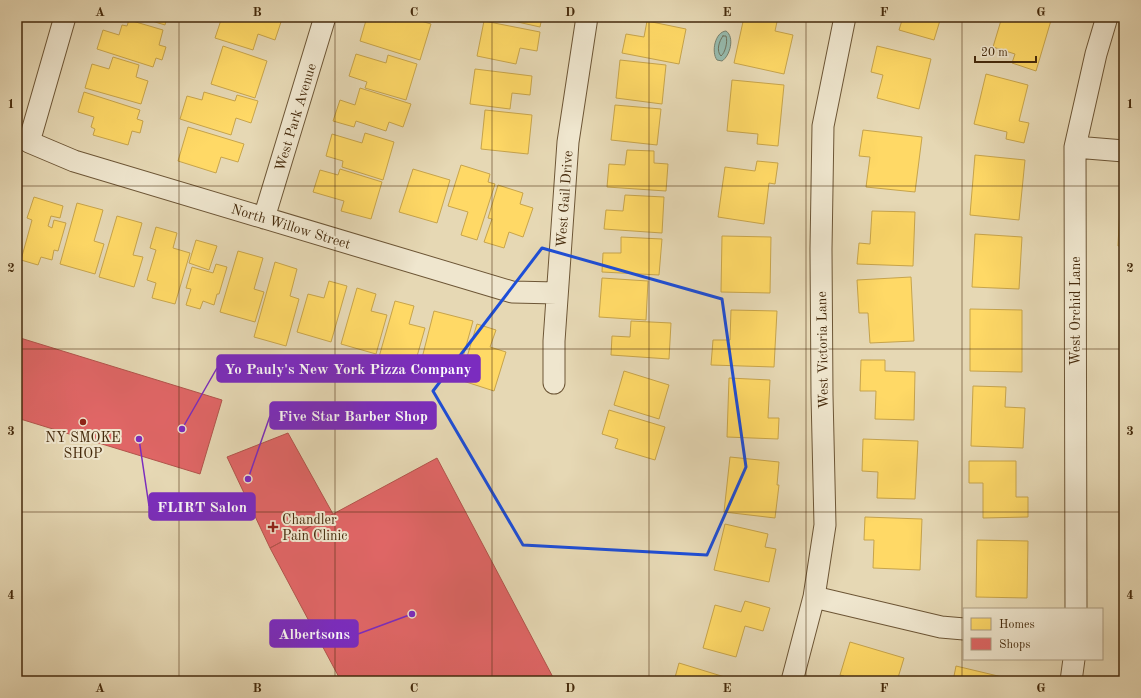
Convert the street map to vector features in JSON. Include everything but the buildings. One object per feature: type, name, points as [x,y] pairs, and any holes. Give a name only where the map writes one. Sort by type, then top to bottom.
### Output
[{"type":"street","name":"North Willow Street","points":[[65,17],[29,142],[74,161],[512,292],[557,293]]},
{"type":"street","name":"West Park Avenue","points":[[264,218],[325,17]]},
{"type":"street","name":"West Gail Drive","points":[[554,383],[554,341],[568,142],[587,17]]},
{"type":"street","name":"West Victoria Lane","points":[[792,681],[814,596],[825,525],[821,257],[823,126],[845,17]]},
{"type":"street","name":"West Orchid Lane","points":[[1076,608],[1075,147],[1106,17]]},
{"type":"street","points":[[1075,147],[1124,151]]},
{"type":"street","points":[[814,596],[941,627],[963,629]]},
{"type":"street","points":[[1070,681],[1074,660]]},
{"type":"highlighted area","points":[[542,248],[722,299],[746,467],[707,555],[523,545],[433,391]]},
{"type":"water","points":[[726,31],[729,34],[731,42],[729,51],[725,59],[722,61],[717,60],[714,52],[715,43],[719,35]]},
{"type":"place","name":"NY SMOKE SHOP","points":[[83,422]]},
{"type":"place","name":"Yo Pauly's New York Pizza Company","points":[[182,429]]},
{"type":"place","name":"FLIRT Salon","points":[[139,439]]},
{"type":"place","name":"Five Star Barber Shop","points":[[248,479]]},
{"type":"place","name":"Chandler Pain Clinic","points":[[273,527]]},
{"type":"place","name":"Albertsons","points":[[412,614]]}]
